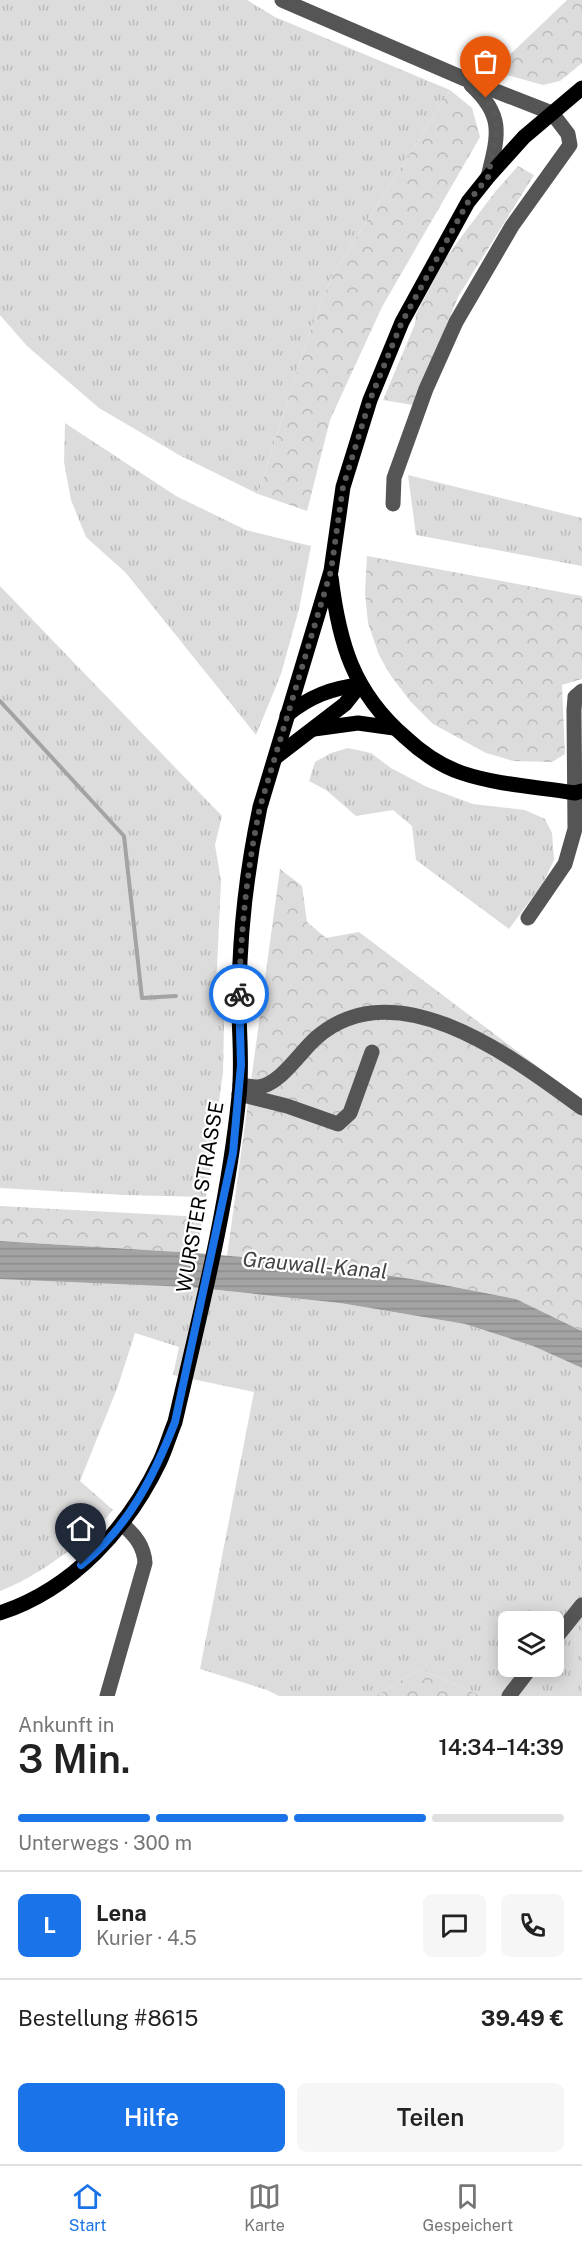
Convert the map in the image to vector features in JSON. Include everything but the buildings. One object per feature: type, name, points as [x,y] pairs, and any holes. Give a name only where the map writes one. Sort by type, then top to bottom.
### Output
[{"type":"main road","name":"WURSTER STRASSE","points":[[0,1613],[16,1607],[63,1580],[99,1551],[122,1524],[147,1487],[162,1458],[175,1422],[200,1315],[233,1153],[240,1089],[239,993],[246,879],[260,807],[331,571],[343,487],[370,400],[402,322],[468,202],[524,137],[582,88]]},
{"type":"main road","name":"WURSTER STRASSE","points":[[331,571],[338,625],[351,668],[372,705],[416,748],[462,773],[493,781],[580,793]]},
{"type":"main road","points":[[287,715],[337,687],[360,685]]},
{"type":"main road","points":[[276,757],[345,704],[360,685]]},
{"type":"main road","points":[[314,729],[358,723],[394,728]]},
{"type":"street","points":[[282,0],[465,79],[552,113],[568,134],[570,145],[512,226],[456,322],[426,389],[394,478],[393,504]]},
{"type":"street","points":[[465,79],[486,98],[494,113],[497,127],[488,177]]},
{"type":"street","points":[[528,918],[565,864],[575,830],[580,793],[574,710],[575,698],[582,691]]},
{"type":"street","points":[[240,1089],[271,1083],[318,1036],[343,1021],[365,1014],[394,1012],[418,1015],[505,1054],[582,1108]]},
{"type":"street","points":[[240,1089],[338,1124],[350,1113],[372,1052]]},
{"type":"street","points":[[107,1696],[145,1567],[142,1547],[122,1524]]},
{"type":"street","points":[[564,1628],[582,1605]]},
{"type":"street","points":[[509,1696],[524,1677]]},
{"type":"green space","points":[[0,0],[247,0],[275,17],[450,90],[332,276],[307,340],[258,494],[179,455],[99,408],[27,346],[0,315]]},
{"type":"green space","points":[[567,0],[582,0],[582,63],[560,81],[543,85],[493,71]]},
{"type":"green space","points":[[450,90],[472,108],[480,137],[382,307],[330,420],[307,511],[258,494],[307,340],[332,276]]},
{"type":"green space","points":[[518,166],[534,175],[459,295],[413,405],[383,400],[415,324],[416,314],[447,256],[495,192]]},
{"type":"green space","points":[[65,423],[176,496],[246,530],[311,546],[299,609],[281,674],[256,735],[126,573],[86,537],[71,500],[64,462]]},
{"type":"green space","points":[[408,475],[582,518],[582,566],[416,535]]},
{"type":"green space","points":[[367,556],[582,596],[582,679],[562,685],[565,754],[552,762],[513,761],[486,753],[433,724],[411,702],[391,676],[379,655],[368,623],[365,593]]},
{"type":"green space","points":[[0,586],[222,816],[215,845],[221,881],[215,1010],[224,1021],[223,1072],[206,1197],[0,1188]]},
{"type":"green space","points":[[348,748],[371,753],[391,768],[427,787],[473,804],[525,810],[545,819],[552,833],[554,860],[543,883],[509,929],[416,860],[412,826],[393,810],[356,816],[326,790],[309,781],[315,762],[331,753]]},
{"type":"green space","points":[[280,869],[302,886],[307,922],[326,938],[359,932],[582,1100],[582,1331],[516,1299],[418,1280],[308,1263],[227,1256]]},
{"type":"green space","points":[[0,1206],[203,1217],[196,1253],[0,1241]]},
{"type":"green space","points":[[0,1277],[189,1287],[340,1303],[465,1324],[533,1346],[582,1368],[582,1696],[482,1696],[419,1669],[376,1696],[279,1696],[200,1669],[254,1392],[173,1375],[179,1347],[135,1333],[118,1386],[80,1481],[113,1510],[76,1545],[46,1567],[0,1591]]},
{"type":"green space","points":[[419,1669],[482,1696],[376,1696]]},
{"type":"water","name":"Grauwall-Kanal","points":[[0,1241],[196,1253],[308,1263],[418,1280],[516,1299],[582,1331],[582,1368],[533,1346],[465,1324],[340,1303],[189,1287],[0,1279]]},
{"type":"waterway","points":[[0,701],[124,836],[142,998],[176,996]]},
{"type":"way so far","points":[[239,994],[241,933],[251,846],[260,807],[331,571],[343,487],[370,400],[402,322],[468,202],[488,177],[497,127],[494,113],[486,98]]},
{"type":"route","points":[[81,1565],[99,1551],[122,1524],[147,1487],[162,1458],[175,1422],[200,1315],[233,1153],[241,1065],[239,994]]}]
